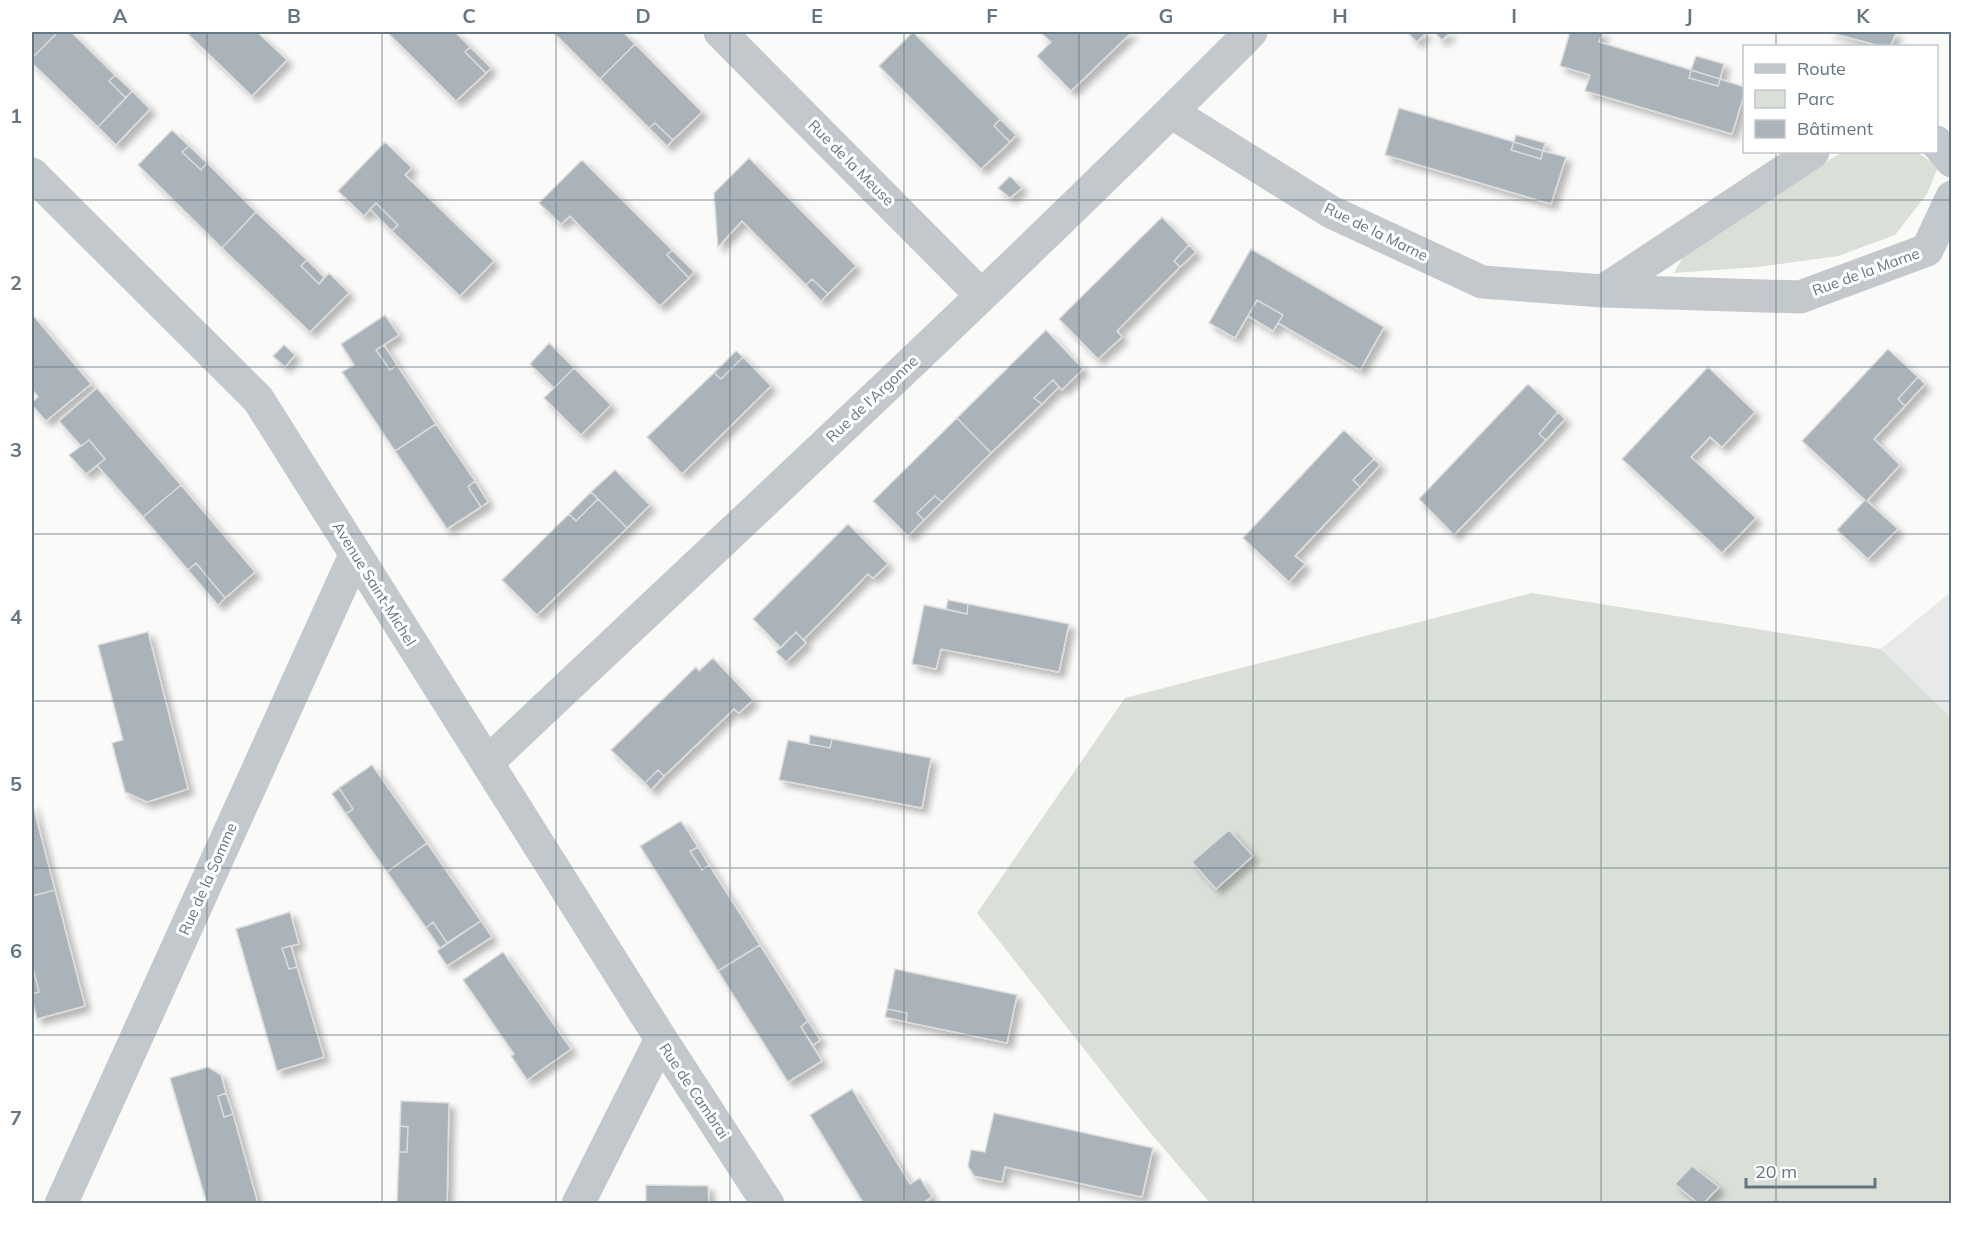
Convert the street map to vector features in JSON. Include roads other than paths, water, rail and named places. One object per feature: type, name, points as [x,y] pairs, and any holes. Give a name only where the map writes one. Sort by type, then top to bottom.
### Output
[{"type":"street","name":"Rue de la Meuse","points":[[720,32],[981,295]]},
{"type":"street","name":"Rue de l'Argonne","points":[[488,762],[981,295],[1251,32]]},
{"type":"street","name":"Rue de la Marne","points":[[1171,112],[1330,212],[1482,282],[1603,291],[1800,297],[1926,250],[1952,197]]},
{"type":"street","points":[[1938,144],[1952,161]]},
{"type":"street","points":[[1603,291],[1811,153]]},
{"type":"street","name":"Avenue Saint-Michel","points":[[32,174],[258,399],[661,1039]]},
{"type":"street","name":"Rue de la Somme","points":[[61,1203],[355,555]]},
{"type":"street","name":"Rue de Cambrai","points":[[578,1203],[661,1039]]},
{"type":"street","name":"Rue de Cambrai","points":[[661,1039],[768,1203]]}]
